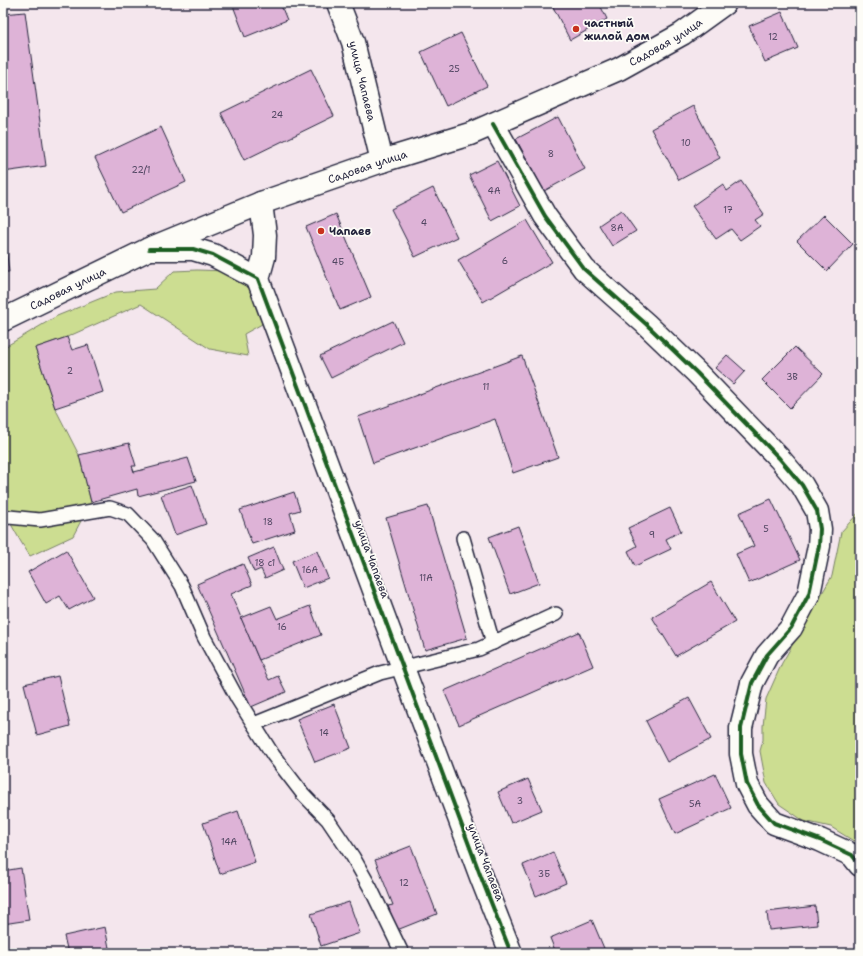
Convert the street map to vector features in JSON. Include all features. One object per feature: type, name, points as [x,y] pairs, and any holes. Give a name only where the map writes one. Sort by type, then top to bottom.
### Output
[{"type":"street","name":"улица Чапаева","points":[[338,3],[353,42],[382,161]]},
{"type":"street","name":"Садовая улица","points":[[3,320],[149,249],[261,203],[382,161],[470,134],[619,69],[682,34],[725,3]]},
{"type":"street","points":[[493,124],[545,216],[584,269],[646,324],[697,373],[779,458],[802,485],[817,511],[820,529],[819,546],[809,594],[791,628],[767,655],[752,683],[741,728],[741,754],[747,784],[758,805],[774,823],[820,840],[852,855],[860,865]]},
{"type":"street","points":[[149,249],[193,249],[213,256],[258,279],[264,257],[265,235],[261,203]]},
{"type":"street","name":"улица Чапаева","points":[[258,279],[481,877],[511,953]]},
{"type":"lane","points":[[3,518],[9,517],[40,520],[110,508],[128,514],[153,540],[182,586],[204,637],[237,698],[273,755],[303,794],[328,820],[353,857],[371,889],[402,953]]},
{"type":"lane","points":[[463,538],[493,643]]},
{"type":"lane","points":[[254,724],[380,673],[479,649],[556,614]]},
{"type":"green space","points":[[174,271],[228,271],[250,287],[262,316],[262,324],[244,334],[248,356],[210,349],[141,304],[67,337],[35,348],[55,408],[79,455],[91,502],[73,536],[30,556],[3,510],[3,348],[57,316],[116,292],[155,289]]},
{"type":"green space","points":[[860,511],[860,845],[831,827],[804,821],[779,804],[766,783],[760,751],[763,740],[766,699],[782,663],[832,576],[841,532]]},
{"type":"building","points":[[232,3],[280,3],[287,20],[245,37]]},
{"type":"building","name":"частный жилой дом","points":[[551,3],[599,3],[607,19],[570,40]]},
{"type":"building","points":[[853,3],[860,3],[860,16]]},
{"type":"building","points":[[25,12],[46,166],[3,172],[3,14]]},
{"type":"building","points":[[782,12],[798,48],[765,62],[749,26]]},
{"type":"building","points":[[461,33],[487,86],[446,106],[421,52]]},
{"type":"building","points":[[311,69],[334,116],[244,160],[221,113]]},
{"type":"building","points":[[693,106],[720,158],[679,180],[651,129]]},
{"type":"building","points":[[558,117],[585,169],[544,191],[516,139]]},
{"type":"building","points":[[161,127],[186,182],[121,212],[95,158]]},
{"type":"building","points":[[497,161],[520,206],[492,221],[469,175]]},
{"type":"building","points":[[741,181],[764,214],[755,220],[760,226],[740,240],[731,229],[716,239],[692,206],[723,184],[727,191]]},
{"type":"building","points":[[433,188],[457,237],[415,257],[391,209]]},
{"type":"building","points":[[621,210],[636,231],[612,246],[599,225]]},
{"type":"building","points":[[336,214],[371,297],[340,310],[306,227]]},
{"type":"building","points":[[824,215],[853,244],[827,271],[797,241]]},
{"type":"building","points":[[527,220],[552,262],[483,302],[458,260]]},
{"type":"building","points":[[3,222],[9,272],[3,272]]},
{"type":"building","points":[[393,321],[403,342],[331,378],[320,356]]},
{"type":"building","points":[[67,337],[72,350],[88,345],[103,392],[55,408],[35,348]]},
{"type":"building","points":[[795,347],[823,374],[790,408],[762,380]]},
{"type":"building","points":[[727,355],[745,371],[733,384],[715,368]]},
{"type":"building","points":[[522,356],[558,457],[513,473],[495,419],[373,463],[358,417]]},
{"type":"building","points":[[3,420],[6,433],[3,434]]},
{"type":"building","points":[[129,443],[136,466],[132,466],[134,472],[188,458],[196,481],[138,496],[137,489],[91,502],[79,455]]},
{"type":"building","points":[[192,485],[206,524],[175,535],[161,495]]},
{"type":"building","points":[[294,492],[300,510],[290,513],[295,530],[252,544],[240,510]]},
{"type":"building","points":[[771,499],[800,560],[749,583],[736,554],[754,546],[739,513]]},
{"type":"building","points":[[428,506],[467,638],[425,650],[386,518]]},
{"type":"building","points":[[670,508],[681,531],[666,539],[671,549],[635,566],[628,551],[637,546],[628,528]]},
{"type":"building","points":[[518,526],[539,583],[510,594],[489,537]]},
{"type":"building","points":[[274,547],[283,570],[265,578],[261,569],[254,572],[248,558]]},
{"type":"building","points":[[66,550],[93,597],[69,610],[60,596],[46,604],[28,572]]},
{"type":"building","points":[[317,551],[328,578],[303,588],[292,561]]},
{"type":"building","points":[[243,564],[252,585],[231,594],[269,680],[278,676],[286,692],[251,707],[197,584]]},
{"type":"building","points":[[711,582],[735,622],[676,656],[652,617]]},
{"type":"building","points":[[271,606],[277,619],[310,606],[321,635],[259,660],[241,618]]},
{"type":"building","points":[[579,632],[593,666],[459,725],[444,691]]},
{"type":"building","points":[[58,676],[70,726],[37,735],[24,684]]},
{"type":"building","points":[[689,698],[711,739],[667,762],[646,721]]},
{"type":"building","points":[[334,704],[351,748],[315,762],[297,719]]},
{"type":"building","points":[[715,774],[731,808],[675,834],[659,799]]},
{"type":"building","points":[[528,779],[542,810],[511,823],[498,792]]},
{"type":"building","points":[[238,811],[255,862],[220,874],[203,823]]},
{"type":"building","points":[[411,846],[437,914],[397,930],[388,906],[393,905],[375,860]]},
{"type":"building","points":[[553,852],[566,883],[536,896],[523,865]]},
{"type":"building","points":[[21,868],[29,920],[3,924],[3,871]]},
{"type":"building","points":[[349,902],[360,933],[321,946],[311,914]]},
{"type":"building","points":[[815,906],[817,925],[769,930],[767,912]]},
{"type":"building","points":[[592,920],[606,953],[556,953],[550,938]]},
{"type":"building","points":[[105,927],[110,953],[68,953],[64,936]]},
{"type":"cycle path","points":[[493,124],[545,216],[584,269],[646,324],[697,373],[779,458],[802,485],[817,511],[820,529],[819,546],[809,594],[791,628],[767,655],[752,683],[741,728],[741,754],[747,784],[758,805],[774,823],[820,840],[852,855],[860,865]]},
{"type":"cycle path","points":[[149,249],[193,249],[213,255],[258,279],[481,877],[511,953]]},
{"type":"place","name":"частный жилой дом","points":[[576,29]]},
{"type":"place","name":"Чапаев","points":[[321,231]]}]
